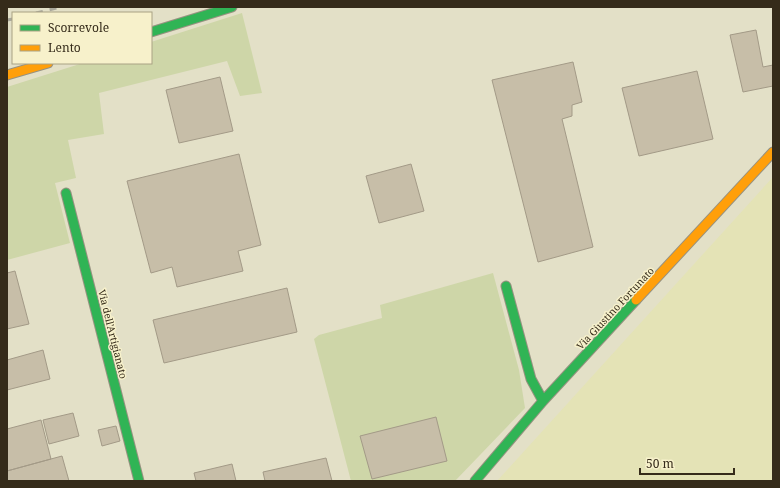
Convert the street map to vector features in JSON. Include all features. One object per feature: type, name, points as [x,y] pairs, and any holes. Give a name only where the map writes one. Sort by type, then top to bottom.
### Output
[{"type":"street","points":[[152,32],[232,7]]},
{"type":"street","points":[[7,75],[45,64]]},
{"type":"street","name":"Via Giustino Fortunato","points":[[475,481],[543,402],[773,152]]},
{"type":"street","name":"Via dell'Artigianato","points":[[66,193],[139,481]]},
{"type":"street","points":[[506,286],[531,379],[543,402]]},
{"type":"green space","points":[[242,13],[262,93],[240,96],[227,61],[99,93],[104,134],[68,140],[76,178],[55,183],[70,243],[7,260],[7,87],[80,64],[152,64],[152,42]]},
{"type":"green space","points":[[773,177],[773,481],[497,481]]},
{"type":"green space","points":[[493,273],[519,370],[525,408],[455,481],[351,481],[314,339],[319,335],[382,318],[380,305]]},
{"type":"building","points":[[756,30],[763,67],[773,65],[773,86],[743,92],[730,35]]},
{"type":"building","points":[[573,62],[582,102],[572,105],[572,116],[562,119],[593,247],[538,262],[492,80]]},
{"type":"building","points":[[697,71],[713,139],[639,156],[622,88]]},
{"type":"building","points":[[220,77],[233,131],[179,143],[166,90]]},
{"type":"building","points":[[239,154],[261,245],[238,251],[243,271],[177,287],[172,267],[151,273],[127,181]]},
{"type":"building","points":[[411,164],[424,211],[379,223],[366,176]]},
{"type":"building","points":[[15,271],[29,324],[7,329],[7,273]]},
{"type":"building","points":[[287,288],[297,332],[164,363],[153,320]]},
{"type":"building","points":[[43,350],[50,379],[7,390],[7,360]]},
{"type":"building","points":[[73,413],[79,436],[49,444],[43,420]]},
{"type":"building","points":[[436,417],[447,461],[372,479],[360,436]]},
{"type":"building","points":[[41,420],[51,459],[7,471],[7,429]]},
{"type":"building","points":[[116,426],[120,441],[102,446],[98,430]]},
{"type":"building","points":[[62,456],[69,481],[7,481],[7,471]]},
{"type":"building","points":[[326,458],[332,481],[265,481],[263,472]]},
{"type":"building","points":[[232,464],[236,481],[196,481],[194,473]]},
{"type":"railway","points":[[40,12],[61,7]]},
{"type":"railway","points":[[7,20],[12,19]]},
{"type":"traffic: fast","points":[[152,32],[232,7]]},
{"type":"traffic: fast","points":[[66,193],[139,481]]},
{"type":"traffic: fast","points":[[506,286],[531,379],[543,401]]},
{"type":"traffic: fast","points":[[475,481],[543,401],[636,300]]},
{"type":"traffic: slow","points":[[7,75],[45,64]]},
{"type":"traffic: slow","points":[[636,300],[773,152]]}]
